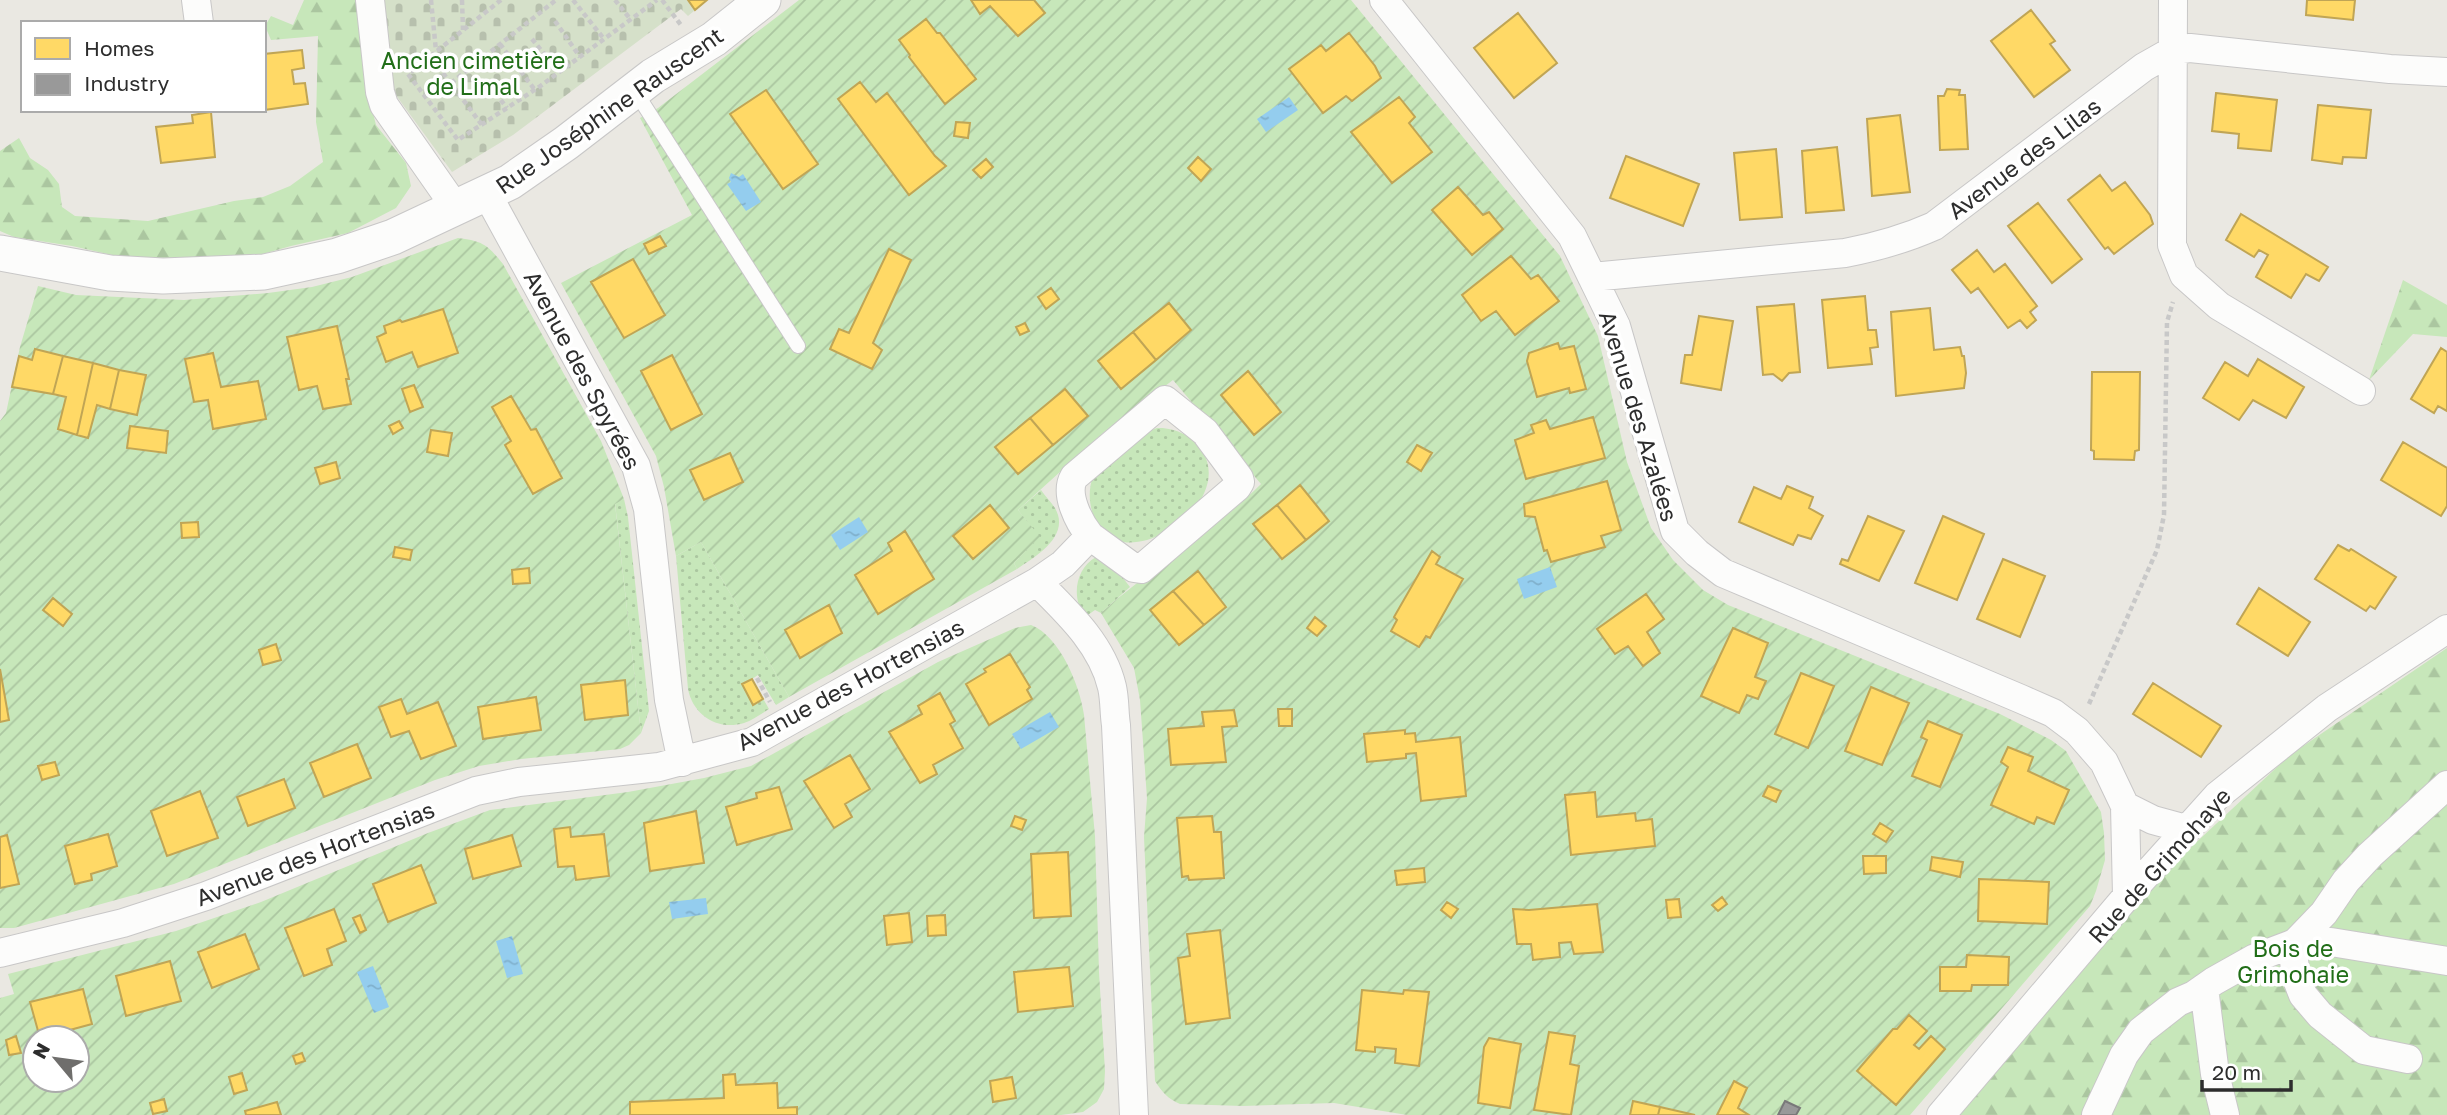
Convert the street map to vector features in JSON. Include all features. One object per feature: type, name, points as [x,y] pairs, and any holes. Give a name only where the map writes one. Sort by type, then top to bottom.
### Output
[{"type":"street","points":[[196,0],[199,21]]},
{"type":"street","points":[[370,0],[380,92],[384,105],[456,208]]},
{"type":"street","name":"Rue Joséphine Rauscent","points":[[0,253],[110,273],[163,276],[264,272],[337,256],[393,237],[510,182],[653,76],[714,39],[763,0]]},
{"type":"street","name":"Avenue des Azalées","points":[[1384,0],[1572,236],[1616,326],[1675,531],[1723,573],[2053,713],[2077,731],[2104,762],[2125,806],[2127,896]]},
{"type":"street","points":[[2173,0],[2172,245],[2184,275],[2219,306],[2361,391]]},
{"type":"street","name":"Avenue des Lilas","points":[[1592,277],[1845,253],[1880,247],[1908,237],[1934,226],[2144,67],[2174,50],[2190,48],[2390,69],[2447,72]]},
{"type":"street","name":"Avenue des Spyrées","points":[[487,194],[627,447],[640,479],[648,509],[669,700],[682,762]]},
{"type":"street","points":[[1165,400],[1205,432],[1240,482],[1141,569],[1134,568],[1090,536],[1075,513],[1071,482],[1165,400]]},
{"type":"street","name":"Avenue des Hortensias","points":[[0,953],[123,923],[195,900],[476,791],[519,782],[659,767],[752,742],[1037,582],[1063,564],[1090,536]]},
{"type":"street","points":[[1037,582],[1069,613],[1086,635],[1106,669],[1112,686],[1134,1115]]},
{"type":"street","name":"Rue de Grimohaye","points":[[1941,1115],[2127,896],[2217,796],[2327,708],[2447,629]]},
{"type":"street","points":[[2293,943],[2323,913],[2346,881],[2370,855],[2447,785]]},
{"type":"street","points":[[2125,806],[2153,820],[2186,829]]},
{"type":"street","points":[[2096,1115],[2119,1066],[2141,1031],[2178,1002],[2255,958],[2293,943],[2331,942],[2447,961]]},
{"type":"street","points":[[2293,943],[2296,977],[2303,995],[2320,1015],[2364,1050],[2408,1059]]},
{"type":"street","points":[[2204,988],[2215,1074],[2225,1115]]},
{"type":"lane","points":[[635,91],[798,346]]},
{"type":"path","points":[[431,0],[436,52]]},
{"type":"path","points":[[462,0],[463,30]]},
{"type":"path","points":[[501,0],[408,74],[458,140],[535,90],[657,0]]},
{"type":"path","points":[[451,83],[556,0]]},
{"type":"path","points":[[573,0],[604,39]]},
{"type":"path","points":[[615,0],[631,20]]},
{"type":"path","points":[[555,21],[580,57]]},
{"type":"path","points":[[532,39],[559,72]]},
{"type":"path","points":[[500,44],[535,90]]},
{"type":"path","points":[[443,73],[482,125]]},
{"type":"path","points":[[485,80],[507,108]]},
{"type":"path","points":[[2077,731],[2157,550],[2164,515],[2167,322],[2184,275]]},
{"type":"green space","points":[[304,0],[359,0],[368,93],[376,125],[406,163],[411,186],[396,208],[348,233],[238,261],[130,259],[14,237],[0,231],[0,151],[19,138],[30,158],[48,170],[59,184],[62,207],[75,216],[148,221],[263,197],[290,186],[323,162],[316,122],[318,36],[271,40],[266,28],[271,16],[293,25]]},
{"type":"green space","name":"Ancien cimetière de Limal","points":[[378,0],[707,0],[688,16],[681,9],[513,135],[452,172],[387,83]]},
{"type":"green space","points":[[799,0],[1351,0],[1560,256],[1598,336],[1627,462],[1651,528],[1673,560],[1703,590],[1728,605],[2000,714],[2051,740],[2066,751],[2101,812],[2105,860],[2090,906],[1910,1115],[1407,1115],[1334,1103],[1243,1106],[1180,1104],[1172,1100],[1155,1081],[1144,837],[1147,798],[1140,700],[1134,668],[1101,613],[1223,518],[1261,484],[1173,380],[1103,433],[1018,510],[1040,537],[1014,563],[1017,569],[789,697],[701,542],[676,556],[656,456],[561,283],[692,215],[640,118],[658,108]]},
{"type":"green space","points":[[458,238],[484,245],[503,264],[601,441],[624,499],[615,504],[641,733],[629,745],[620,749],[479,766],[435,780],[174,884],[14,928],[0,928],[0,421],[6,413],[20,347],[38,286],[76,295],[184,300],[268,293],[312,287],[352,277]]},
{"type":"green space","points":[[2403,280],[2447,305],[2447,337],[2413,334],[2369,380]]},
{"type":"green space","points":[[1157,428],[1183,434],[1199,446],[1209,474],[1203,495],[1189,515],[1170,530],[1147,540],[1125,542],[1107,536],[1094,518],[1091,507],[1093,476],[1146,432]]},
{"type":"green space","points":[[1041,490],[1055,508],[1059,518],[1058,528],[1055,536],[1042,551],[1017,569],[1014,563],[1039,537],[1018,510]]},
{"type":"green space","points":[[624,499],[649,711],[641,733],[615,503]]},
{"type":"green space","points":[[701,542],[789,697],[776,705],[758,675],[752,679],[769,709],[744,723],[725,725],[708,719],[695,706],[688,689],[676,556]]},
{"type":"green space","points":[[1096,557],[1113,565],[1130,587],[1101,613],[1095,610],[1085,617],[1078,601],[1077,584],[1083,569]]},
{"type":"green space","points":[[1031,625],[1051,640],[1059,651],[1078,690],[1084,715],[1095,836],[1105,1071],[1104,1089],[1097,1102],[1083,1112],[1061,1115],[0,1115],[0,998],[14,994],[8,974],[176,931],[261,902],[490,810],[628,792],[751,766],[938,662],[1015,628]]},
{"type":"green space","name":"Bois de Grimohaie","points":[[2447,648],[2447,1115],[1958,1115],[2173,864],[2290,755]]},
{"type":"water","points":[[1289,97],[1298,110],[1266,132],[1257,119]]},
{"type":"water","points":[[731,173],[739,177],[743,174],[761,202],[746,211],[727,184],[731,182]]},
{"type":"water","points":[[859,517],[868,532],[840,550],[831,535]]},
{"type":"water","points":[[1550,567],[1557,587],[1524,599],[1517,579]]},
{"type":"water","points":[[1050,712],[1059,727],[1021,749],[1012,734]]},
{"type":"water","points":[[706,898],[708,914],[672,919],[669,902]]},
{"type":"water","points":[[512,936],[523,974],[507,978],[496,941]]},
{"type":"water","points":[[373,966],[389,1007],[374,1013],[357,972]]},
{"type":"building: Homes","points":[[688,0],[707,0],[695,10]]},
{"type":"building: Homes","points":[[971,0],[1034,0],[1045,13],[1018,36],[990,6],[980,14]]},
{"type":"building: Homes","points":[[2307,0],[2355,0],[2353,20],[2306,15]]},
{"type":"building: Homes","points":[[2031,10],[2055,41],[2050,44],[2070,70],[2034,97],[1991,41]]},
{"type":"building: Homes","points":[[1518,13],[1557,63],[1514,98],[1474,48]]},
{"type":"building: Homes","points":[[926,19],[976,79],[945,104],[899,40]]},
{"type":"building: Homes","points":[[1349,33],[1381,78],[1352,101],[1346,96],[1323,113],[1289,69],[1321,45],[1326,51]]},
{"type":"building: Homes","points":[[302,50],[304,68],[292,70],[294,84],[305,83],[308,104],[266,110],[266,54]]},
{"type":"building: Homes","points":[[860,82],[876,102],[887,93],[935,156],[946,166],[909,195],[838,99]]},
{"type":"building: Homes","points":[[1947,89],[1960,90],[1959,95],[1965,95],[1968,149],[1940,150],[1938,96],[1944,96]]},
{"type":"building: Homes","points":[[766,90],[818,164],[783,189],[730,114]]},
{"type":"building: Homes","points":[[2216,93],[2277,100],[2271,151],[2238,148],[2239,134],[2212,131]]},
{"type":"building: Homes","points":[[1399,97],[1415,117],[1409,123],[1432,152],[1392,183],[1351,132]]},
{"type":"building: Homes","points":[[2318,105],[2371,110],[2366,158],[2343,157],[2342,164],[2312,160]]},
{"type":"building: Homes","points":[[211,112],[215,157],[161,163],[156,127],[193,123],[192,115]]},
{"type":"building: Homes","points":[[1900,115],[1910,192],[1872,196],[1867,119]]},
{"type":"building: Homes","points":[[956,122],[970,123],[968,138],[954,136]]},
{"type":"building: Homes","points":[[1837,147],[1844,210],[1806,213],[1802,151]]},
{"type":"building: Homes","points":[[1776,149],[1782,217],[1740,220],[1734,153]]},
{"type":"building: Homes","points":[[1626,156],[1699,184],[1683,226],[1610,198]]},
{"type":"building: Homes","points":[[1198,157],[1211,169],[1201,181],[1188,168]]},
{"type":"building: Homes","points":[[986,159],[993,167],[981,178],[973,170]]},
{"type":"building: Homes","points":[[2100,175],[2112,191],[2125,182],[2150,215],[2153,224],[2114,254],[2108,247],[2105,249],[2068,200]]},
{"type":"building: Homes","points":[[1458,187],[1483,215],[1489,212],[1503,229],[1472,255],[1432,210]]},
{"type":"building: Homes","points":[[2038,203],[2082,259],[2052,283],[2008,226]]},
{"type":"building: Homes","points":[[2241,214],[2328,267],[2319,281],[2306,274],[2291,298],[2256,277],[2268,255],[2259,250],[2254,257],[2226,240]]},
{"type":"building: Homes","points":[[660,236],[666,246],[649,254],[644,244]]},
{"type":"building: Homes","points":[[889,249],[911,260],[873,343],[882,350],[872,369],[830,349],[839,329],[849,333]]},
{"type":"building: Homes","points":[[1977,250],[1994,272],[2005,264],[2037,306],[2030,312],[2036,320],[2027,328],[2020,320],[2008,328],[1978,288],[1971,293],[1952,270]]},
{"type":"building: Homes","points":[[1511,256],[1531,279],[1538,275],[1559,301],[1515,335],[1496,311],[1481,321],[1462,295]]},
{"type":"building: Homes","points":[[633,259],[665,315],[624,338],[591,282]]},
{"type":"building: Homes","points":[[1051,288],[1059,299],[1046,309],[1038,297]]},
{"type":"building: Homes","points":[[1865,296],[1868,330],[1876,330],[1878,347],[1870,348],[1872,364],[1828,368],[1822,300]]},
{"type":"building: Homes","points":[[1169,303],[1191,330],[1156,360],[1133,332]]},
{"type":"building: Homes","points":[[1794,304],[1800,372],[1789,373],[1782,381],[1773,374],[1763,375],[1757,307]]},
{"type":"building: Homes","points":[[1930,308],[1934,350],[1960,347],[1966,373],[1964,388],[1896,396],[1891,312]]},
{"type":"building: Homes","points":[[443,309],[458,353],[418,367],[412,352],[386,362],[377,337],[386,333],[384,326]]},
{"type":"building: Homes","points":[[1699,316],[1733,321],[1721,390],[1681,383],[1685,355],[1692,355]]},
{"type":"building: Homes","points":[[1025,323],[1029,331],[1020,335],[1016,327]]},
{"type":"building: Homes","points":[[337,326],[349,379],[346,379],[351,404],[323,409],[317,386],[299,390],[287,337]]},
{"type":"building: Homes","points":[[1133,332],[1156,360],[1121,389],[1098,361]]},
{"type":"building: Homes","points":[[1558,343],[1560,349],[1574,346],[1586,389],[1570,393],[1569,388],[1537,397],[1527,361],[1529,353]]},
{"type":"building: Homes","points":[[2441,348],[2447,352],[2447,411],[2438,406],[2434,413],[2411,399]]},
{"type":"building: Homes","points":[[35,349],[63,356],[53,394],[12,387],[19,356],[32,360]]},
{"type":"building: Homes","points":[[213,353],[221,387],[258,381],[266,419],[213,429],[208,400],[194,402],[185,359]]},
{"type":"building: Homes","points":[[672,355],[702,414],[671,430],[641,371]]},
{"type":"building: Homes","points":[[63,356],[93,363],[77,435],[58,429],[66,397],[53,394]]},
{"type":"building: Homes","points":[[2258,359],[2304,387],[2286,418],[2253,400],[2239,420],[2203,398],[2225,362],[2248,376]]},
{"type":"building: Homes","points":[[93,363],[119,370],[110,409],[97,405],[88,438],[77,435]]},
{"type":"building: Homes","points":[[119,370],[146,375],[137,415],[110,409]]},
{"type":"building: Homes","points":[[1248,371],[1281,412],[1254,435],[1221,395]]},
{"type":"building: Homes","points":[[2092,372],[2140,372],[2139,450],[2135,451],[2134,460],[2094,459],[2094,451],[2091,450]]},
{"type":"building: Homes","points":[[414,385],[423,407],[410,412],[402,389]]},
{"type":"building: Homes","points":[[1065,389],[1088,416],[1053,445],[1030,418]]},
{"type":"building: Homes","points":[[511,396],[531,430],[536,429],[562,478],[533,494],[505,445],[511,441],[492,407]]},
{"type":"building: Homes","points":[[1593,417],[1605,458],[1526,479],[1515,440],[1534,433],[1531,425],[1546,420],[1550,429]]},
{"type":"building: Homes","points":[[1030,418],[1053,445],[1018,474],[995,447]]},
{"type":"building: Homes","points":[[399,421],[403,428],[393,434],[389,426]]},
{"type":"building: Homes","points":[[130,426],[168,431],[166,453],[127,448]]},
{"type":"building: Homes","points":[[431,430],[452,433],[448,456],[427,452]]},
{"type":"building: Homes","points":[[2403,442],[2447,468],[2447,506],[2441,516],[2381,480]]},
{"type":"building: Homes","points":[[1417,445],[1432,453],[1421,471],[1407,462]]},
{"type":"building: Homes","points":[[730,453],[743,482],[704,500],[690,470]]},
{"type":"building: Homes","points":[[336,462],[340,478],[320,484],[315,468]]},
{"type":"building: Homes","points":[[1607,481],[1621,530],[1601,536],[1605,547],[1551,562],[1547,550],[1544,551],[1535,517],[1525,516],[1524,504]]},
{"type":"building: Homes","points":[[1300,485],[1329,521],[1306,540],[1277,505]]},
{"type":"building: Homes","points":[[1787,486],[1813,497],[1809,508],[1823,516],[1811,539],[1798,535],[1793,545],[1739,522],[1754,487],[1781,499]]},
{"type":"building: Homes","points":[[990,505],[1009,528],[973,559],[953,536]]},
{"type":"building: Homes","points":[[1277,505],[1306,540],[1282,559],[1253,524]]},
{"type":"building: Homes","points":[[1868,516],[1904,531],[1879,581],[1840,564],[1842,559],[1848,561]]},
{"type":"building: Homes","points":[[1943,516],[1984,534],[1957,600],[1915,583]]},
{"type":"building: Homes","points":[[198,522],[199,537],[182,538],[181,523]]},
{"type":"building: Homes","points":[[905,531],[934,579],[878,614],[855,575],[892,551],[888,543]]},
{"type":"building: Homes","points":[[2338,545],[2349,551],[2351,549],[2396,577],[2375,609],[2370,606],[2366,611],[2315,579]]},
{"type":"building: Homes","points":[[395,547],[412,550],[410,560],[393,557]]},
{"type":"building: Homes","points":[[1432,551],[1440,557],[1436,564],[1463,579],[1430,638],[1426,636],[1419,647],[1391,631],[1397,620],[1394,617]]},
{"type":"building: Homes","points":[[2003,559],[2045,576],[2020,637],[1977,619]]},
{"type":"building: Homes","points":[[529,568],[530,583],[513,584],[512,570]]},
{"type":"building: Homes","points":[[1198,571],[1226,607],[1204,625],[1173,591]]},
{"type":"building: Homes","points":[[2259,588],[2310,622],[2288,656],[2237,624]]},
{"type":"building: Homes","points":[[1173,591],[1204,625],[1179,645],[1150,610]]},
{"type":"building: Homes","points":[[1646,594],[1664,619],[1647,632],[1660,653],[1643,666],[1628,646],[1615,654],[1597,629]]},
{"type":"building: Homes","points":[[53,598],[72,614],[63,626],[43,610]]},
{"type":"building: Homes","points":[[829,605],[842,633],[800,658],[785,630]]},
{"type":"building: Homes","points":[[1315,617],[1326,626],[1317,636],[1307,628]]},
{"type":"building: Homes","points":[[1733,628],[1768,643],[1755,677],[1766,681],[1758,699],[1747,695],[1739,713],[1701,696]]},
{"type":"building: Homes","points":[[276,644],[281,660],[263,665],[259,650]]},
{"type":"building: Homes","points":[[1010,654],[1030,687],[1027,690],[1032,699],[989,725],[966,684],[986,672],[984,669]]},
{"type":"building: Homes","points":[[0,669],[9,720],[0,722]]},
{"type":"building: Homes","points":[[1801,673],[1834,686],[1808,748],[1775,734]]},
{"type":"building: Homes","points":[[752,679],[763,699],[753,705],[742,684]]},
{"type":"building: Homes","points":[[625,680],[628,715],[585,720],[581,685]]},
{"type":"building: Homes","points":[[2153,683],[2221,726],[2201,757],[2133,714]]},
{"type":"building: Homes","points":[[1871,687],[1909,703],[1882,765],[1845,751]]},
{"type":"building: Homes","points":[[940,693],[955,721],[950,724],[963,748],[933,765],[937,774],[920,783],[889,732],[922,714],[918,706]]},
{"type":"building: Homes","points":[[536,697],[541,730],[483,739],[478,707]]},
{"type":"building: Homes","points":[[401,699],[407,714],[438,702],[456,746],[421,759],[409,731],[391,737],[379,707]]},
{"type":"building: Homes","points":[[1278,709],[1292,709],[1292,726],[1279,726]]},
{"type":"building: Homes","points":[[1234,710],[1237,726],[1222,727],[1226,762],[1171,765],[1168,729],[1204,726],[1202,712]]},
{"type":"building: Homes","points":[[1928,721],[1962,735],[1940,787],[1912,776],[1927,740],[1921,737]]},
{"type":"building: Homes","points":[[1405,730],[1405,734],[1415,733],[1416,742],[1460,737],[1466,796],[1421,801],[1416,753],[1406,754],[1406,758],[1367,762],[1364,734]]},
{"type":"building: Homes","points":[[357,744],[371,778],[324,797],[310,763]]},
{"type":"building: Homes","points":[[2008,747],[2033,757],[2028,771],[2069,790],[2054,824],[2037,817],[2034,824],[1991,805],[2008,767],[2001,762]]},
{"type":"building: Homes","points":[[850,755],[870,789],[845,804],[852,817],[834,828],[804,781]]},
{"type":"building: Homes","points":[[55,762],[59,775],[42,780],[38,766]]},
{"type":"building: Homes","points":[[284,779],[295,808],[248,826],[237,797]]},
{"type":"building: Homes","points":[[1768,786],[1781,791],[1776,802],[1763,796]]},
{"type":"building: Homes","points":[[779,787],[792,829],[737,845],[726,807],[757,798],[756,793]]},
{"type":"building: Homes","points":[[200,791],[218,838],[167,856],[151,811]]},
{"type":"building: Homes","points":[[1595,792],[1597,817],[1635,813],[1636,821],[1652,819],[1655,846],[1571,855],[1565,795]]},
{"type":"building: Homes","points":[[696,811],[704,863],[650,871],[644,823]]},
{"type":"building: Homes","points":[[1015,816],[1026,820],[1022,830],[1011,826]]},
{"type":"building: Homes","points":[[1212,816],[1214,832],[1221,832],[1224,878],[1189,880],[1188,876],[1182,877],[1177,818]]},
{"type":"building: Homes","points":[[1880,823],[1893,831],[1886,842],[1873,834]]},
{"type":"building: Homes","points":[[570,827],[571,837],[604,834],[609,876],[576,880],[574,866],[558,867],[554,829]]},
{"type":"building: Homes","points":[[108,834],[117,866],[91,874],[92,880],[75,884],[65,846]]},
{"type":"building: Homes","points":[[7,835],[19,884],[0,888],[0,837]]},
{"type":"building: Homes","points":[[512,835],[521,866],[473,879],[465,849]]},
{"type":"building: Homes","points":[[1068,852],[1071,916],[1034,918],[1031,854]]},
{"type":"building: Homes","points":[[1863,856],[1886,856],[1886,873],[1864,874]]},
{"type":"building: Homes","points":[[1932,857],[1963,862],[1960,877],[1930,870]]},
{"type":"building: Homes","points":[[421,865],[436,903],[388,922],[373,884]]},
{"type":"building: Homes","points":[[1424,868],[1425,882],[1397,885],[1395,871]]},
{"type":"building: Homes","points":[[1979,879],[2049,882],[2047,924],[1978,921]]},
{"type":"building: Homes","points":[[1722,897],[1727,904],[1718,911],[1712,905]]},
{"type":"building: Homes","points":[[1679,899],[1681,917],[1668,918],[1666,900]]},
{"type":"building: Homes","points":[[1447,902],[1458,909],[1451,918],[1441,910]]},
{"type":"building: Homes","points":[[1597,904],[1603,952],[1574,954],[1571,942],[1559,943],[1560,957],[1533,960],[1531,944],[1517,944],[1513,909]]},
{"type":"building: Homes","points":[[334,909],[346,941],[327,949],[332,965],[304,976],[285,928]]},
{"type":"building: Homes","points":[[909,913],[912,942],[887,945],[884,916]]},
{"type":"building: Homes","points":[[360,915],[366,930],[360,933],[353,918]]},
{"type":"building: Homes","points":[[945,915],[946,935],[928,936],[927,916]]},
{"type":"building: Homes","points":[[1220,930],[1230,1018],[1186,1024],[1178,958],[1190,956],[1187,934]]},
{"type":"building: Homes","points":[[245,934],[259,969],[212,988],[198,952]]},
{"type":"building: Homes","points":[[1967,955],[2009,957],[2008,985],[1972,985],[1971,991],[1940,991],[1940,967],[1966,967]]},
{"type":"building: Homes","points":[[170,961],[181,1001],[126,1016],[116,976]]},
{"type":"building: Homes","points":[[1069,967],[1073,1006],[1018,1012],[1014,972]]},
{"type":"building: Homes","points":[[83,989],[92,1024],[36,1024],[30,1002]]},
{"type":"building: Homes","points":[[1362,990],[1403,994],[1404,990],[1429,992],[1419,1066],[1395,1063],[1396,1049],[1375,1047],[1375,1052],[1356,1050]]},
{"type":"building: Homes","points":[[1909,1015],[1927,1031],[1914,1045],[1919,1049],[1931,1036],[1945,1049],[1896,1105],[1857,1071],[1893,1029],[1897,1029]]},
{"type":"building: Homes","points":[[1549,1032],[1575,1036],[1570,1064],[1579,1066],[1571,1115],[1534,1110]]},
{"type":"building: Homes","points":[[16,1036],[21,1053],[9,1055],[6,1040]]},
{"type":"building: Homes","points":[[1489,1038],[1521,1044],[1510,1108],[1478,1103],[1484,1047]]},
{"type":"building: Homes","points":[[302,1053],[305,1061],[296,1064],[293,1056]]},
{"type":"building: Homes","points":[[242,1073],[247,1090],[234,1094],[229,1077]]},
{"type":"building: Homes","points":[[735,1074],[736,1085],[777,1083],[778,1108],[797,1107],[797,1115],[630,1115],[630,1102],[724,1098],[723,1075]]},
{"type":"building: Homes","points":[[1012,1077],[1016,1098],[993,1102],[990,1081]]},
{"type":"building: Homes","points":[[1734,1081],[1747,1088],[1738,1108],[1749,1115],[1717,1115]]},
{"type":"building: Homes","points":[[164,1099],[167,1111],[153,1114],[150,1103]]},
{"type":"building: Homes","points":[[1633,1101],[1660,1107],[1658,1115],[1630,1115]]},
{"type":"building: Homes","points":[[277,1102],[281,1115],[246,1115],[245,1111]]},
{"type":"building: Homes","points":[[1660,1107],[1695,1115],[1658,1115]]},
{"type":"building: Industry","points":[[1785,1101],[1800,1108],[1796,1115],[1778,1115]]}]
